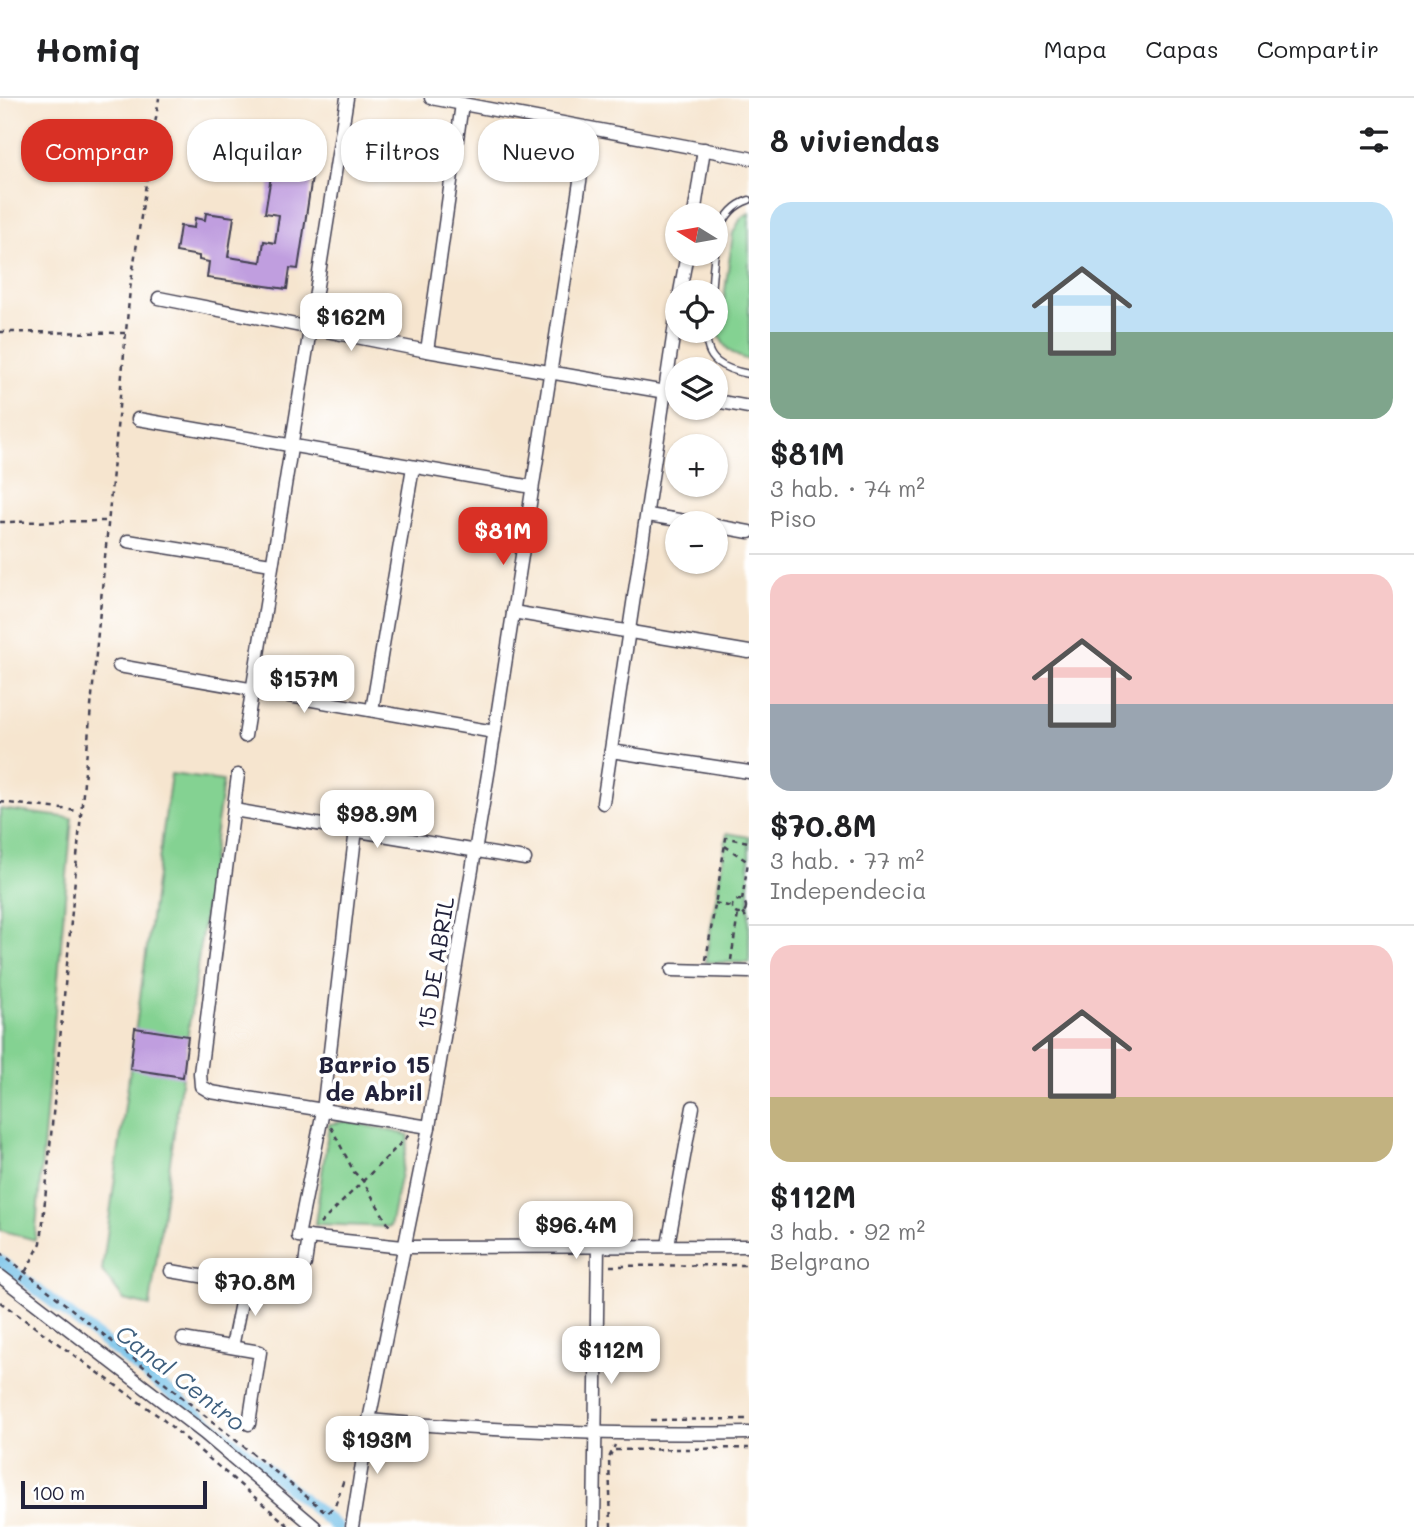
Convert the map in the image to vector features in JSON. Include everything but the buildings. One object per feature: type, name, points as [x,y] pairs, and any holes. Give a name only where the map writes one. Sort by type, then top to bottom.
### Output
[{"type":"street","points":[[245,736],[347,98]]},
{"type":"street","points":[[431,98],[535,119]]},
{"type":"street","points":[[428,351],[462,104]]},
{"type":"street","points":[[599,132],[749,158]]},
{"type":"street","points":[[696,203],[705,149]]},
{"type":"street","name":"15 DE ABRIL","points":[[352,1527],[369,1420],[429,1128],[489,768],[580,182]]},
{"type":"street","points":[[159,298],[428,351],[663,391]]},
{"type":"street","points":[[603,803],[648,515],[671,343]]},
{"type":"street","points":[[728,403],[749,407]]},
{"type":"street","points":[[138,419],[532,487]]},
{"type":"street","points":[[372,710],[414,467]]},
{"type":"street","points":[[648,515],[665,518]]},
{"type":"street","points":[[728,528],[749,532]]},
{"type":"street","points":[[128,541],[271,564]]},
{"type":"street","points":[[513,612],[749,652]]},
{"type":"street","points":[[119,666],[494,732]]},
{"type":"street","points":[[611,751],[749,772]]},
{"type":"street","points":[[238,775],[200,1073],[201,1086],[211,1092],[429,1128]]},
{"type":"street","points":[[234,810],[525,859]]},
{"type":"street","points":[[171,1271],[288,1291],[305,1264],[303,1236],[323,1111],[356,830]]},
{"type":"street","points":[[672,970],[749,972]]},
{"type":"street","points":[[668,1245],[693,1107]]},
{"type":"street","points":[[303,1236],[403,1247],[749,1245]]},
{"type":"street","points":[[594,1527],[593,1434],[598,1244]]},
{"type":"street","points":[[0,1276],[204,1433],[315,1527]]},
{"type":"street","points":[[232,1347],[245,1283]]},
{"type":"street","points":[[183,1339],[260,1352],[249,1424]]},
{"type":"street","points":[[369,1420],[459,1428],[593,1434],[749,1433]]},
{"type":"lane","points":[[713,280],[722,223],[728,211],[749,200]]},
{"type":"lane","points":[[706,343],[712,357],[722,369],[749,374]]},
{"type":"path","points":[[26,1275],[41,1243],[79,811],[92,709],[126,332],[159,98]]},
{"type":"path","points":[[0,332],[126,332]]},
{"type":"path","points":[[0,522],[108,521]]},
{"type":"path","points":[[0,802],[79,811]]},
{"type":"path","points":[[706,962],[726,838],[749,842]]},
{"type":"path","points":[[725,846],[748,862],[742,900],[748,908],[738,914]]},
{"type":"path","points":[[732,907],[734,901],[742,900]]},
{"type":"path","points":[[715,903],[732,907],[738,914],[731,963]]},
{"type":"path","points":[[743,912],[749,922]]},
{"type":"path","points":[[329,1124],[354,1172],[363,1181],[390,1227]]},
{"type":"path","points":[[320,1224],[410,1135]]},
{"type":"path","points":[[0,1252],[327,1513],[335,1506],[344,1479]]},
{"type":"path","points":[[612,1264],[749,1265]]},
{"type":"path","points":[[0,1302],[160,1418],[290,1527]]},
{"type":"path","points":[[644,1420],[749,1419]]},
{"type":"path","points":[[611,1527],[609,1458],[615,1450],[749,1448]]},
{"type":"green space","points":[[749,213],[749,360],[730,351],[723,343],[728,343],[727,280],[733,233],[741,218]]},
{"type":"green space","points":[[171,774],[223,781],[150,1306],[124,1300],[102,1271]]},
{"type":"green space","points":[[0,809],[72,818],[35,1240],[0,1230]]},
{"type":"green space","points":[[727,833],[749,837],[749,963],[705,962]]},
{"type":"green space","points":[[347,1121],[409,1135],[390,1227],[315,1224],[329,1124]]},
{"type":"waterway","name":"Canal Centro","points":[[0,1261],[235,1443],[337,1527]]},
{"type":"district","name":"Barrio 15 de Abril","points":[[374,1077]]}]
